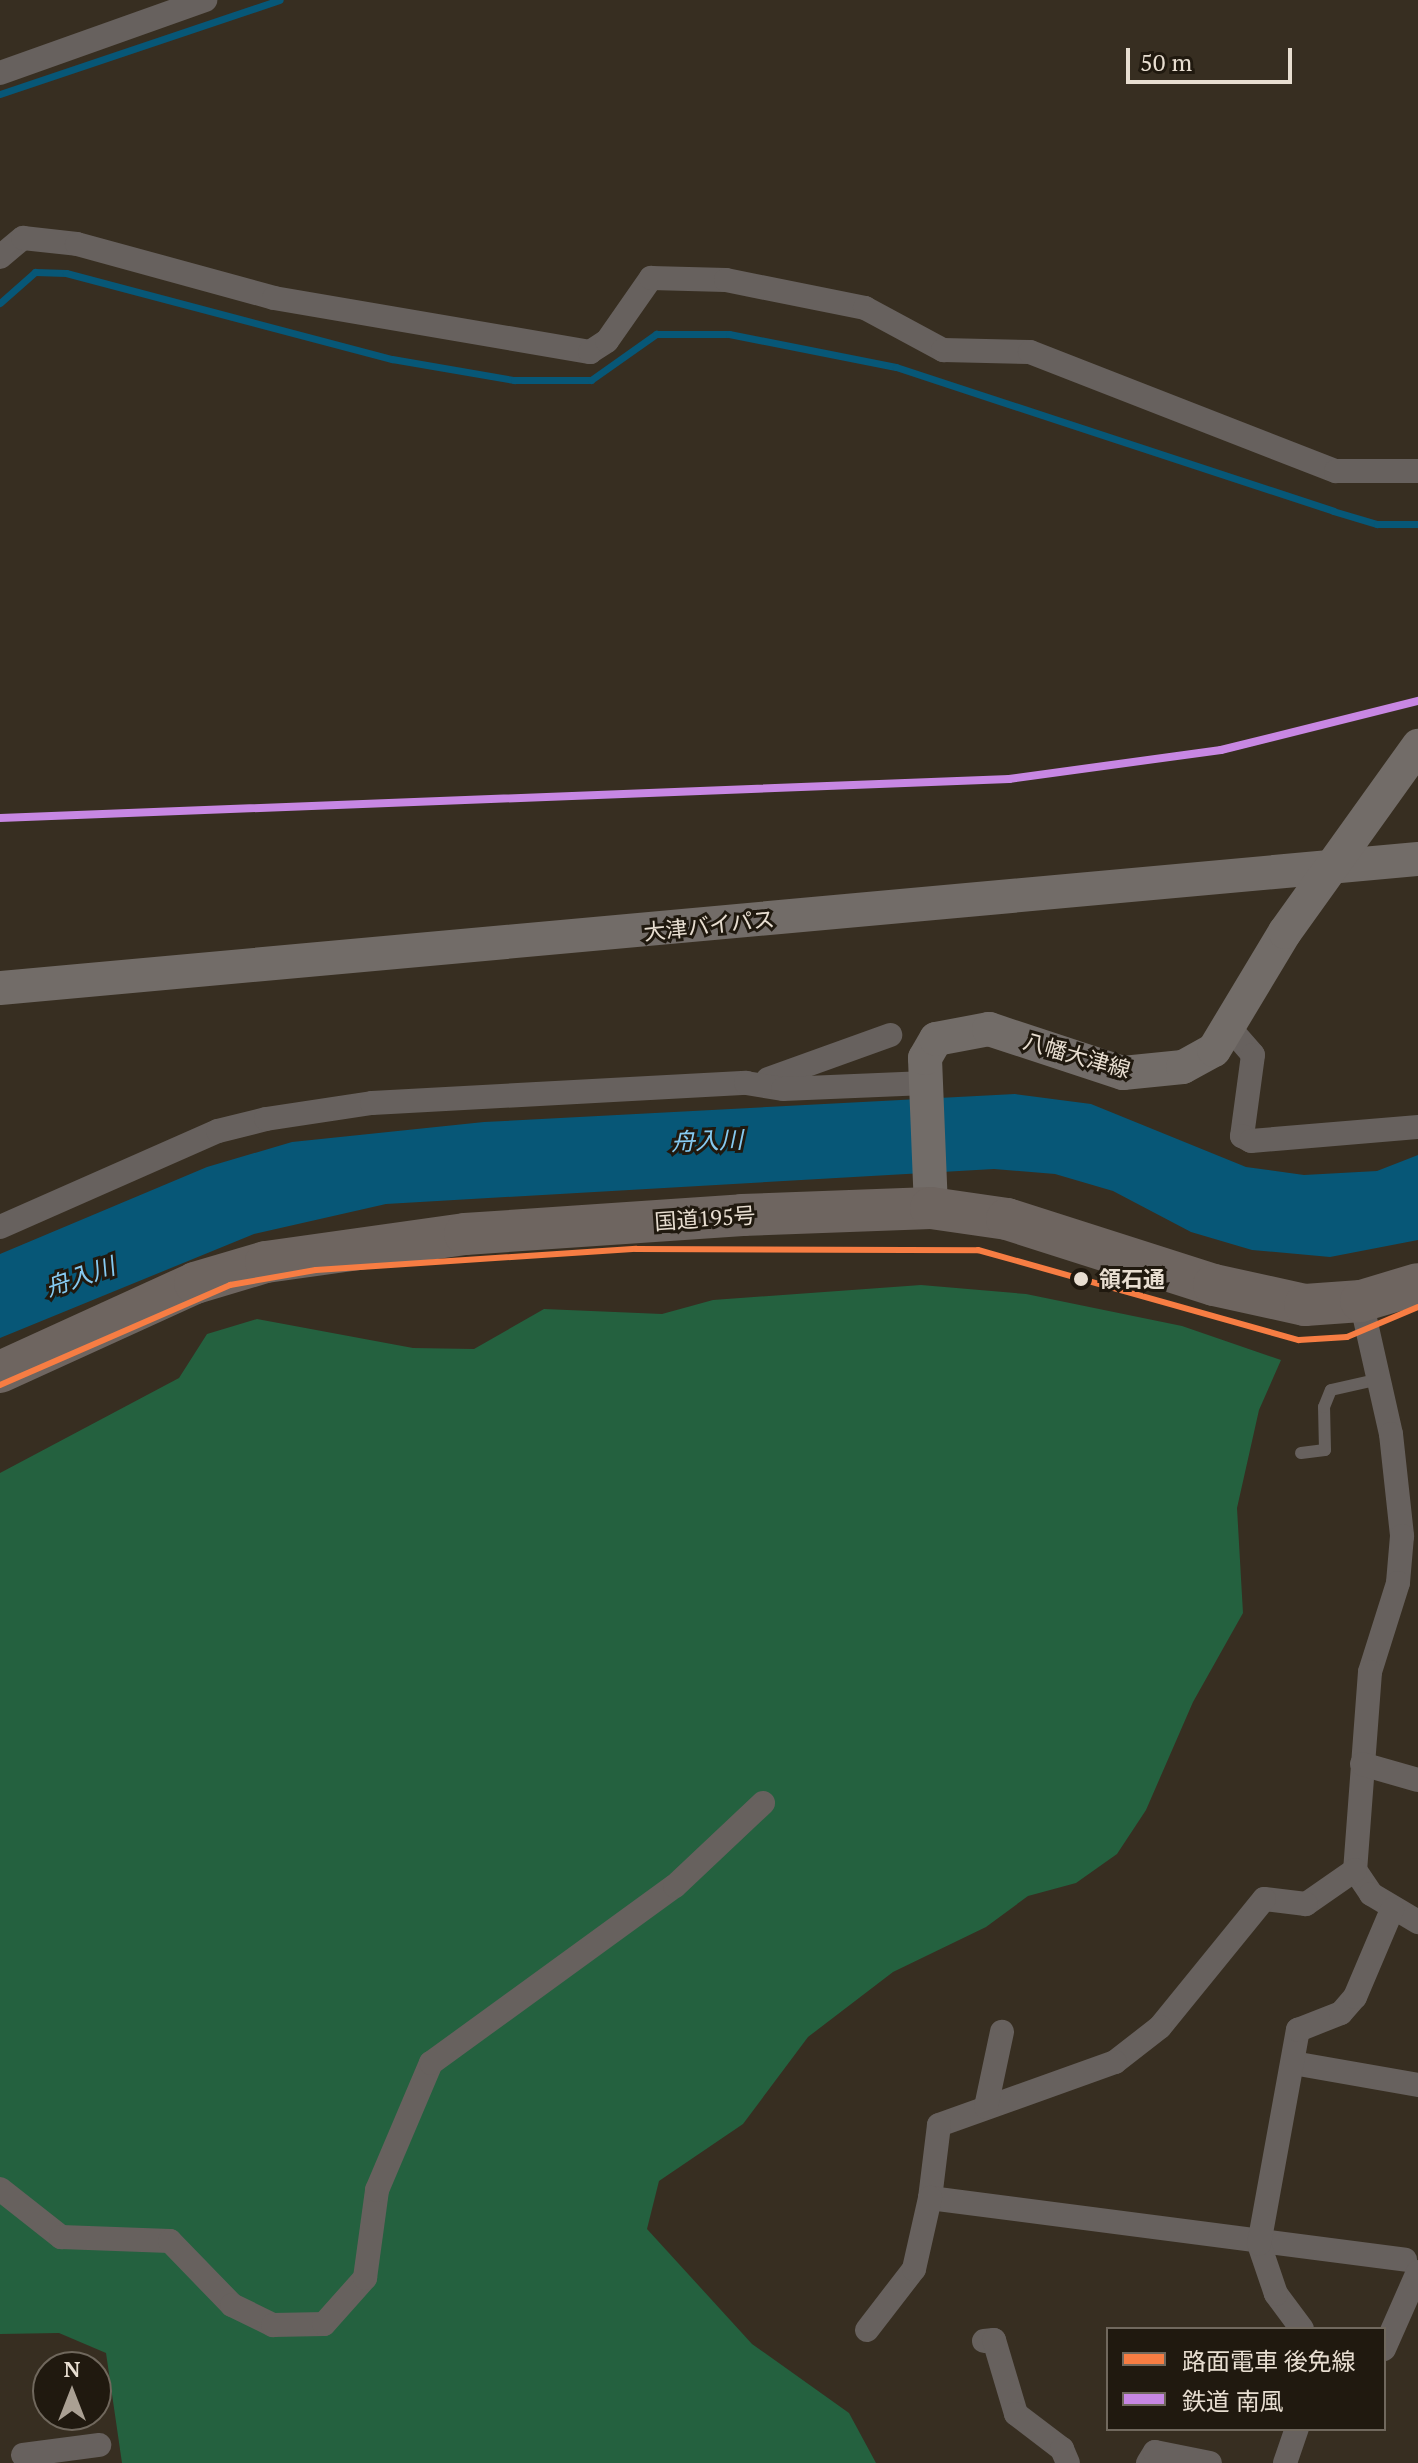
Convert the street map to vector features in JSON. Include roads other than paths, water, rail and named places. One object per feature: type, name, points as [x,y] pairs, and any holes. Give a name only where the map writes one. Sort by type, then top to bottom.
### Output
[{"type":"highway","name":"国道195号","points":[[0,1372],[227,1271],[333,1249],[930,1191],[1007,1219],[1274,1302],[1361,1301],[1418,1284]]},
{"type":"main road","name":"八幡大津線","points":[[930,1191],[925,1058],[936,1039],[966,1029],[989,1029],[1123,1073],[1154,1073],[1214,1050],[1334,865],[1405,782],[1418,746]]},
{"type":"main road","name":"大津バイパス","points":[[0,988],[1418,859]]},
{"type":"street","points":[[0,73],[205,0]]},
{"type":"street","points":[[0,257],[23,238],[77,244],[274,298],[590,352],[607,341],[651,278],[726,280],[865,308],[943,350],[1030,352],[1336,471],[1418,471]]},
{"type":"street","points":[[1228,1026],[1253,1055],[1242,1136],[1251,1141],[1418,1127]]},
{"type":"street","points":[[0,1227],[218,1131],[266,1119],[372,1103],[746,1083],[791,1075],[890,1035]]},
{"type":"street","points":[[746,1083],[783,1089],[926,1086]]},
{"type":"street","points":[[1361,1301],[1380,1379],[1402,1536],[1398,1583],[1370,1672],[1355,1870],[1392,1910],[1418,1922]]},
{"type":"street","points":[[1362,1764],[1418,1780]]},
{"type":"street","points":[[0,2189],[61,2237],[170,2241],[232,2305],[273,2325],[324,2324],[365,2278],[377,2190],[431,2063],[675,1886],[763,1803]]},
{"type":"street","points":[[867,2330],[914,2269],[930,2198],[939,2125],[1115,2062],[1160,2027],[1264,1899],[1306,1904],[1355,1870]]},
{"type":"street","points":[[1301,2327],[1276,2294],[1259,2244],[1298,2030],[1341,2013],[1355,1997],[1392,1910]]},
{"type":"street","points":[[986,2107],[1002,2032]]},
{"type":"street","points":[[1293,2063],[1418,2085]]},
{"type":"street","points":[[930,2198],[1412,2266],[1386,2343]]},
{"type":"street","points":[[984,2341],[994,2340],[1016,2414],[1062,2449],[1068,2463]]},
{"type":"street","points":[[1285,2463],[1296,2431]]},
{"type":"street","points":[[16,2458],[99,2445]]},
{"type":"street","points":[[1148,2463],[1155,2452],[1210,2463]]},
{"type":"lane","points":[[1301,1453],[1325,1450],[1331,1390],[1380,1379]]},
{"type":"water","name":"舟入川","points":[[1015,1094],[1091,1104],[1246,1167],[1304,1175],[1377,1171],[1418,1155],[1418,1240],[1330,1257],[1252,1250],[1191,1232],[1113,1191],[1055,1174],[994,1169],[386,1204],[254,1234],[0,1338],[0,1254],[207,1167],[292,1142],[484,1122]]},
{"type":"waterway","points":[[0,94],[280,0]]},
{"type":"waterway","points":[[0,303],[35,272],[66,273],[392,359],[514,380],[591,380],[656,334],[729,334],[896,367],[1333,511],[1377,524],[1418,524]]},
{"type":"tram line","name":"後免線","points":[[0,1385],[230,1285],[316,1270],[636,1249],[978,1250],[1299,1340],[1347,1337],[1418,1307]]},
{"type":"rail line","name":"南風","points":[[0,818],[1009,779],[1221,750],[1418,701]]},
{"type":"place","name":"領石通","points":[[1081,1279]]}]
